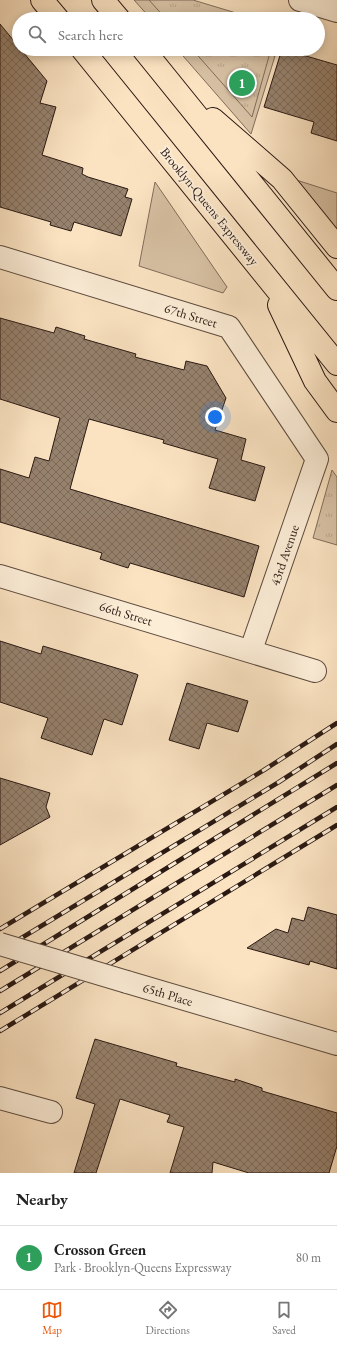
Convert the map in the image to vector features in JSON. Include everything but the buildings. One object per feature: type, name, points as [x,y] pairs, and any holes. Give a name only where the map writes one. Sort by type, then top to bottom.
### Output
[{"type":"highway","points":[[42,0],[52,12]]},
{"type":"highway","points":[[103,0],[113,12]]},
{"type":"highway","name":"Brooklyn-Queens Expressway","points":[[88,56],[337,364]]},
{"type":"highway","points":[[149,56],[337,289]]},
{"type":"highway","points":[[170,82],[282,179],[337,247]]},
{"type":"highway","points":[[264,273],[315,381],[337,411]]},
{"type":"street","points":[[300,0],[337,12]]},
{"type":"street","name":"67th Street","points":[[0,257],[230,327],[317,459]]},
{"type":"street","name":"43rd Avenue","points":[[251,650],[317,459]]},
{"type":"street","name":"66th Street","points":[[0,576],[251,650],[316,671]]},
{"type":"street","name":"65th Place","points":[[0,944],[337,1044]]},
{"type":"street","points":[[0,1098],[51,1112]]},
{"type":"green space","points":[[134,0],[166,0],[170,12],[145,12]]},
{"type":"green space","points":[[149,0],[193,0],[233,12],[160,12]]},
{"type":"green space","points":[[183,56],[275,56],[251,134]]},
{"type":"green space","points":[[198,56],[269,56],[252,117]]},
{"type":"green space","points":[[290,178],[337,193],[337,231]]},
{"type":"green space","points":[[155,182],[227,287],[223,293],[139,266]]},
{"type":"green space","points":[[332,470],[337,477],[337,545],[313,538]]},
{"type":"railway","points":[[0,929],[264,770],[337,723]]},
{"type":"railway","points":[[0,951],[279,782],[337,744]]},
{"type":"railway","points":[[0,971],[337,763]]},
{"type":"railway","points":[[0,991],[337,785]]},
{"type":"railway","points":[[0,1013],[337,807]]},
{"type":"railway","points":[[0,1031],[337,825]]},
{"type":"place","name":"Crosson Green","points":[[242,83]]}]
